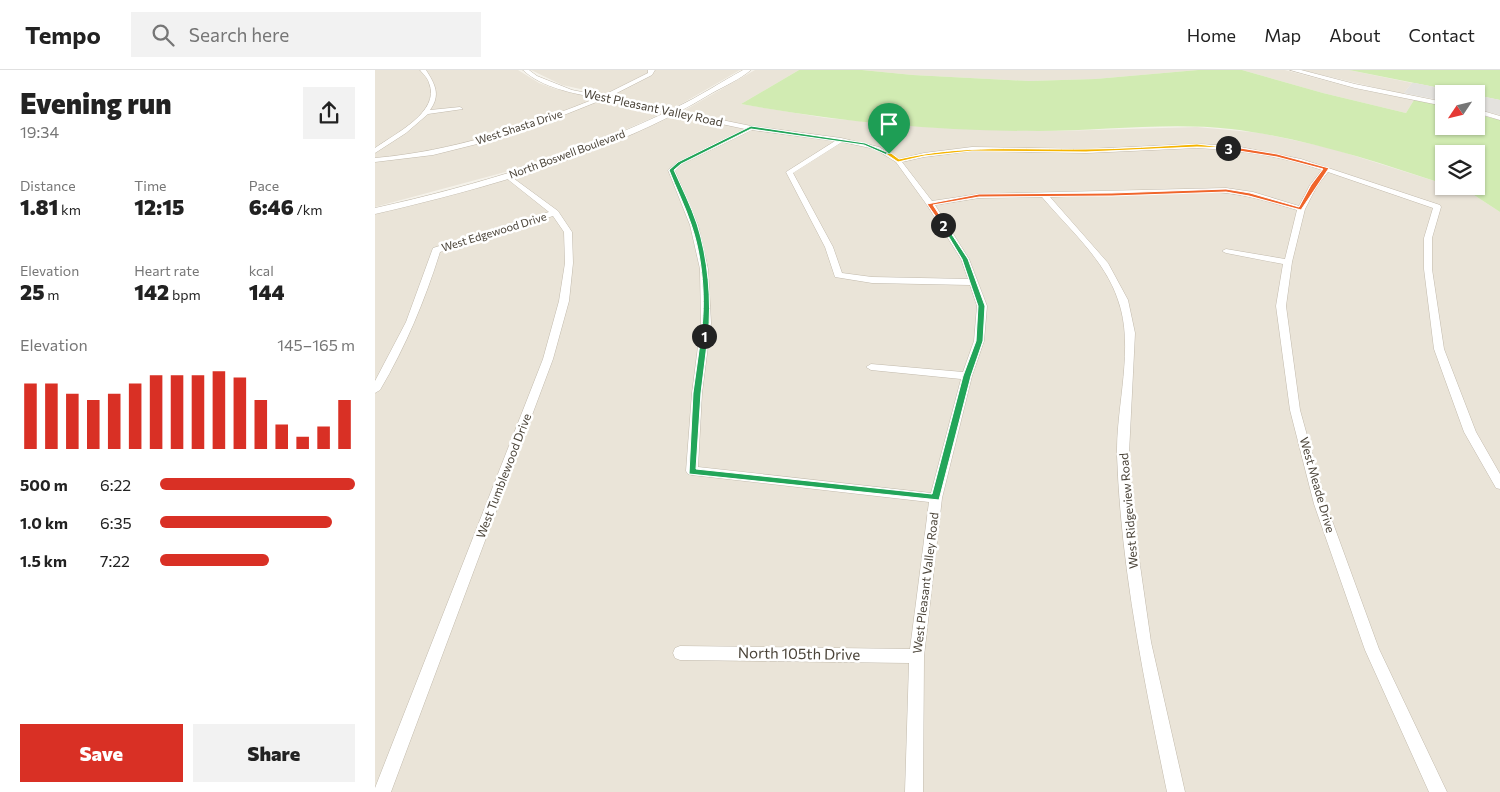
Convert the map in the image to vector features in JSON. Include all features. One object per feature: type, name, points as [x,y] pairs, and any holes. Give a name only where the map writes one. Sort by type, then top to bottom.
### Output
[{"type":"street","points":[[375,151],[415,123],[427,112],[433,97],[433,85],[423,70]]},
{"type":"street","name":"West Pleasant Valley Road","points":[[525,70],[535,77],[571,91],[751,128],[841,140],[877,148],[898,161],[965,259],[982,306],[979,341],[967,376],[936,498],[917,656],[915,792]]},
{"type":"street","name":"West Shasta Drive","points":[[375,160],[423,156],[493,138],[540,123],[604,97],[650,74],[653,71],[651,70]]},
{"type":"street","name":"North Boswell Boulevard","points":[[375,211],[507,176],[614,138],[674,112],[748,70]]},
{"type":"street","points":[[1293,70],[1355,86],[1435,102]]},
{"type":"street","points":[[427,112],[460,109]]},
{"type":"street","points":[[1485,114],[1500,118]]},
{"type":"street","points":[[751,128],[679,163],[671,170],[694,225],[704,269],[706,323],[697,393],[692,472],[936,498]]},
{"type":"street","points":[[841,140],[789,172],[829,247],[838,275],[872,280],[973,282]]},
{"type":"street","points":[[898,161],[942,152],[972,149],[1086,151],[1197,146],[1256,151],[1327,168],[1437,207],[1428,238],[1428,269],[1439,349],[1470,432],[1500,485]]},
{"type":"street","name":"West Meade Drive","points":[[1327,168],[1314,185],[1301,209],[1288,262],[1281,306],[1295,410],[1320,504],[1372,650],[1438,792]]},
{"type":"street","name":"West Tumblewood Drive","points":[[381,792],[548,359],[564,301],[569,263],[568,232],[555,212],[507,176]]},
{"type":"street","points":[[929,204],[979,196],[1226,190],[1250,194],[1301,209]]},
{"type":"street","name":"West Ridgeview Road","points":[[1043,194],[1105,265],[1123,300],[1130,333],[1123,453],[1130,544],[1144,642],[1176,792]]},
{"type":"street","name":"West Edgewood Drive","points":[[375,390],[386,371],[426,284],[436,250],[555,212]]},
{"type":"street","points":[[1226,251],[1288,262]]},
{"type":"street","points":[[871,367],[967,376]]},
{"type":"street","name":"North 105th Drive","points":[[680,653],[917,656]]},
{"type":"shaded area","points":[[375,70],[518,70],[539,83],[555,89],[660,112],[661,114],[601,140],[509,171],[375,207]]},
{"type":"shaded area","points":[[531,70],[740,70],[676,107],[668,108],[562,85]]},
{"type":"shaded area","points":[[755,70],[799,70],[741,104],[826,118],[941,128],[1058,131],[1197,127],[1261,133],[1330,148],[1435,181],[1435,195],[1474,195],[1500,212],[1500,792],[375,792],[375,214],[473,189],[579,155],[672,116],[678,115],[710,123],[716,118],[686,112],[685,110]]},
{"type":"shaded area","points":[[862,70],[1198,70],[1095,79],[1029,81],[913,75]]},
{"type":"shaded area","points":[[1242,70],[1285,70],[1357,89],[1414,100],[1406,113],[1323,93]]},
{"type":"shaded area","points":[[1301,70],[1349,70],[1412,83],[1403,94]]},
{"type":"shaded area","points":[[1412,83],[1435,87],[1435,99],[1404,93]]},
{"type":"shaded area","points":[[1485,97],[1500,100],[1500,115],[1485,111]]},
{"type":"green space","points":[[799,70],[862,70],[913,75],[1029,81],[1095,79],[1198,70],[1242,70],[1323,93],[1406,113],[1414,100],[1435,104],[1435,135],[1485,135],[1485,116],[1500,120],[1500,212],[1474,195],[1485,195],[1485,145],[1435,145],[1435,181],[1312,144],[1231,129],[1183,126],[1062,131],[1001,131],[889,124],[815,116],[741,104]]},
{"type":"green space","points":[[1349,70],[1500,70],[1500,100],[1485,97],[1485,85],[1435,85],[1435,87]]},
{"type":"route","points":[[751,128],[865,144],[889,154],[898,161],[951,150],[1086,151],[1197,146],[1256,151],[1327,168],[1314,185],[1301,209],[1250,194],[1226,190],[979,196],[929,204],[965,259],[982,306],[979,341],[967,376],[936,498],[692,472],[697,393],[706,323],[704,269],[694,225],[671,170],[679,163],[751,128]]}]
